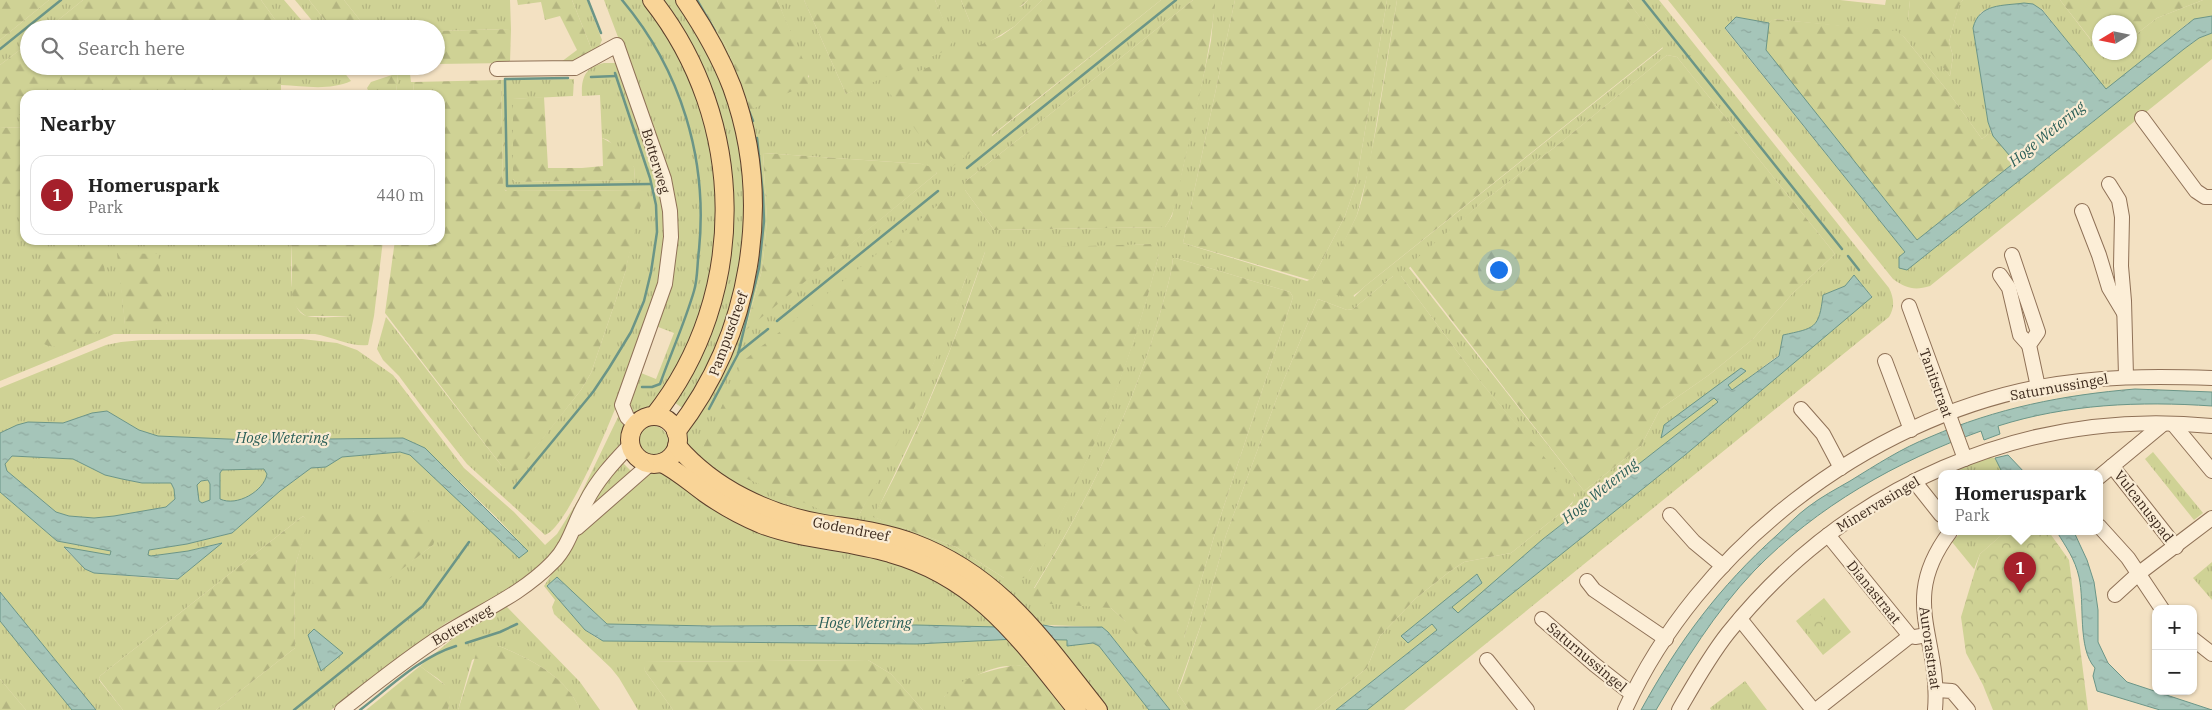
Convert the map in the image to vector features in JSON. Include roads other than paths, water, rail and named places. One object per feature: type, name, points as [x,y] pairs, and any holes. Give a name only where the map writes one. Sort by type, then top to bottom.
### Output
[{"type":"main road","name":"Pampusdreef","points":[[652,0],[690,58],[710,110],[723,166],[726,211],[724,250],[719,277],[706,324],[683,375],[654,416]]},
{"type":"main road","name":"Pampusdreef","points":[[677,439],[709,384],[725,349],[740,306],[751,253],[753,201],[745,133],[732,88],[716,50],[686,0]]},
{"type":"main road","points":[[654,416],[664,418],[672,424],[677,439],[669,459],[656,463],[637,458],[630,445],[631,431],[635,425],[640,420],[654,416]]},
{"type":"main road","name":"Godendreef","points":[[677,439],[690,462],[715,480],[766,508],[803,520],[877,532],[914,543],[960,566],[997,592],[1031,626],[1098,710]]},
{"type":"main road","name":"Godendreef","points":[[656,463],[720,503],[760,523],[802,536],[870,547],[892,553],[929,568],[982,600],[1009,626],[1077,710]]},
{"type":"street","name":"Botterweg","points":[[498,69],[575,68],[617,45],[664,179],[671,224],[665,284],[622,405],[627,417],[635,425]]},
{"type":"street","points":[[2142,118],[2196,191],[2205,197],[2212,197]]},
{"type":"street","points":[[2109,184],[2119,200],[2122,217],[2126,376]]},
{"type":"street","points":[[2082,211],[2109,288],[2124,314]]},
{"type":"street","points":[[2012,254],[2038,332],[2029,346]]},
{"type":"street","points":[[2000,275],[2009,288],[2020,335],[2029,346],[2038,387]]},
{"type":"street","name":"Tanitstraat","points":[[1909,306],[1963,455]]},
{"type":"street","points":[[1886,361],[1911,430]]},
{"type":"street","name":"Saturnussingel","points":[[1625,710],[1632,694],[1666,639],[1723,566],[1768,522],[1841,468],[1911,430],[1949,418],[1992,399],[2038,387],[2126,376],[2212,378]]},
{"type":"street","points":[[1801,409],[1823,434],[1841,468]]},
{"type":"street","points":[[2103,474],[2168,424],[2212,472]]},
{"type":"street","name":"Minervasingel","points":[[1679,710],[1708,661],[1740,619],[1802,556],[1857,513],[1914,481],[1963,455],[2035,437],[2104,426],[2168,424],[2212,426]]},
{"type":"street","name":"Botterweg","points":[[342,710],[416,652],[454,628],[508,599],[531,582],[564,550],[586,501],[599,480],[630,445]]},
{"type":"street","name":"Botterweg","points":[[572,532],[656,463]]},
{"type":"street","name":"Vulcanuspad","points":[[2112,466],[2176,547]]},
{"type":"street","points":[[1914,481],[1938,511]]},
{"type":"street","points":[[1670,515],[1694,542],[1723,566]]},
{"type":"street","points":[[2115,595],[2138,574],[2212,518]]},
{"type":"street","points":[[2103,530],[2123,552],[2159,605]]},
{"type":"street","name":"Dianastraat","points":[[1828,535],[1910,636],[1927,635]]},
{"type":"street","name":"Aurorastraat","points":[[1935,710],[1937,690],[1932,651],[1927,635],[1923,599],[1927,573],[1932,560],[1948,535]]},
{"type":"street","points":[[1587,581],[1594,590],[1666,639]]},
{"type":"street","name":"Saturnussingel","points":[[1542,619],[1595,666],[1632,694]]},
{"type":"street","points":[[1740,619],[1814,710],[1910,636]]},
{"type":"street","points":[[2197,642],[2212,654]]},
{"type":"street","points":[[1487,660],[1527,710]]},
{"type":"street","points":[[1937,690],[1952,691],[1968,710]]},
{"type":"water","name":"Hoge Wetering","points":[[2024,3],[2033,4],[2042,10],[2106,89],[2194,19],[2212,16],[2212,33],[2199,38],[2184,49],[1907,270],[1899,268],[1899,257],[1905,252],[1725,28],[1736,17],[1769,23],[1766,50],[1917,240],[2015,162],[1993,136],[1988,122],[1973,28],[1976,20],[1986,10],[1993,7]]},
{"type":"water","points":[[1854,275],[1872,297],[1685,455],[1367,710],[1336,710],[1437,630],[1432,624],[1408,643],[1401,636],[1477,574],[1482,583],[1452,607],[1458,613],[1543,539],[1718,402],[1714,398],[1661,438],[1664,425],[1741,368],[1746,371],[1728,385],[1732,390],[1779,356],[1783,335],[1802,331],[1814,325],[1820,315],[1823,295],[1845,286]]},
{"type":"water","points":[[2135,389],[2212,392],[2212,406],[2131,404],[2050,413],[1998,426],[2000,434],[1984,440],[1981,431],[1919,456],[1889,471],[1831,506],[1804,526],[1754,571],[1726,603],[1689,655],[1656,710],[1641,710],[1685,638],[1718,595],[1800,513],[1818,500],[1920,441],[1980,418],[2056,399]]},
{"type":"water","points":[[107,411],[139,430],[158,436],[251,440],[403,438],[425,448],[528,551],[519,558],[410,455],[400,452],[342,457],[326,467],[311,468],[280,491],[232,533],[187,544],[149,550],[148,555],[151,556],[188,551],[222,543],[178,579],[94,573],[85,569],[64,547],[110,555],[111,551],[57,541],[0,492],[0,433],[28,422],[63,423],[92,413]],"holes":[[[12,456],[73,459],[105,475],[142,483],[171,483],[175,499],[166,507],[114,516],[94,518],[69,516],[56,512],[7,471],[5,464]],[[264,469],[267,474],[265,480],[249,496],[234,501],[220,499],[220,473],[222,470]],[[208,480],[210,484],[210,500],[202,503],[199,501],[197,485],[201,481]]]},
{"type":"water","points":[[2008,455],[2022,470],[2001,470],[1995,458]]},
{"type":"water","points":[[2059,535],[2075,535],[2087,560],[2094,582],[2098,610],[2098,642],[2108,663],[2127,682],[2152,690],[2152,695],[2166,695],[2212,710],[2160,710],[2097,691],[2093,676],[2095,668],[2089,659],[2086,649],[2081,588],[2073,559]]},
{"type":"water","points":[[557,577],[607,624],[712,626],[916,625],[1039,628],[1043,625],[1054,627],[1102,627],[1170,710],[1149,710],[1099,646],[1093,643],[1067,646],[1067,640],[1016,639],[916,644],[603,641],[585,630],[547,586]]},
{"type":"water","points":[[0,592],[96,710],[72,710],[0,621]]},
{"type":"water","points":[[314,629],[343,653],[321,671],[308,635]]},
{"type":"waterway","points":[[36,20],[61,0]]},
{"type":"waterway","points":[[588,0],[601,33]]},
{"type":"waterway","points":[[622,0],[643,27],[675,86],[686,117],[694,149],[699,182],[701,216],[697,276],[682,326],[660,384],[652,387],[642,387]]},
{"type":"waterway","points":[[697,0],[715,31]]},
{"type":"waterway","points":[[967,168],[1176,0]]},
{"type":"waterway","points":[[1643,0],[1842,249]]},
{"type":"waterway","points":[[0,49],[20,33]]},
{"type":"waterway","points":[[514,488],[593,392],[631,332],[644,301],[651,272],[657,232],[656,205],[650,178],[615,73]]},
{"type":"waterway","points":[[591,77],[616,76]]},
{"type":"waterway","points":[[568,78],[505,79],[507,186],[651,184]]},
{"type":"waterway","points":[[743,96],[753,121]]},
{"type":"waterway","points":[[709,409],[738,354],[759,268],[764,221],[757,138]]},
{"type":"waterway","points":[[777,321],[938,191]]},
{"type":"waterway","points":[[1848,256],[1859,270]]},
{"type":"waterway","points":[[738,353],[768,329]]},
{"type":"waterway","points":[[294,710],[423,606],[469,542]]},
{"type":"waterway","points":[[466,643],[500,632],[517,624]]},
{"type":"waterway","points":[[360,710],[418,665],[430,657],[456,646]]},
{"type":"place","name":"Homeruspark","points":[[2020,593]]}]
